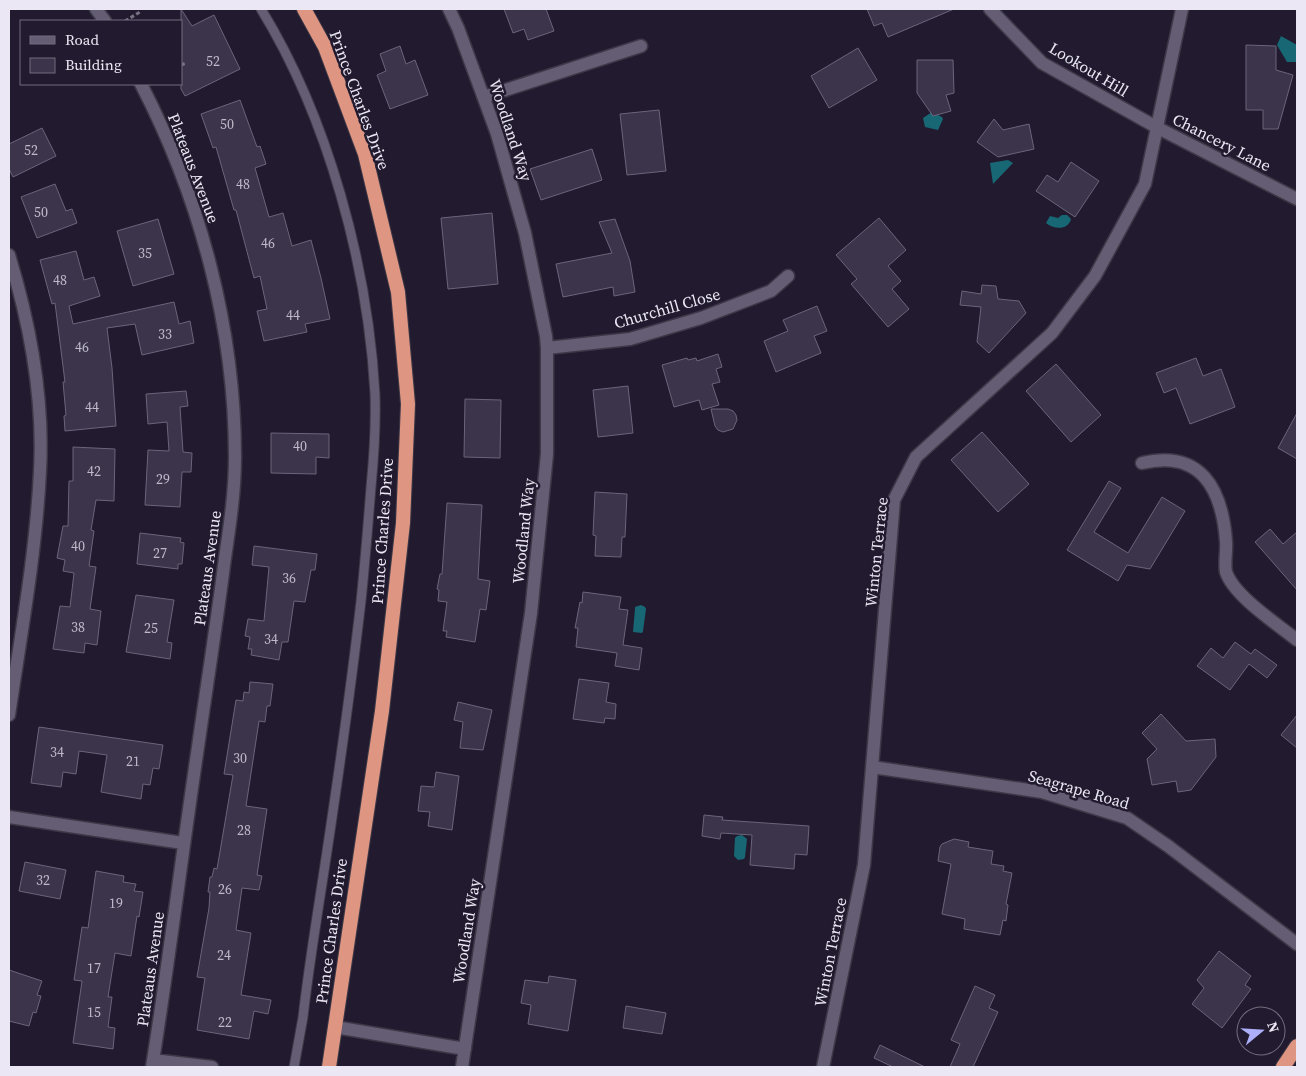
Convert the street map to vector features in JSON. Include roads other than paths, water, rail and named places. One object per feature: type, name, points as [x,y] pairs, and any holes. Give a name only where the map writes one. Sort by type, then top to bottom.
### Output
[{"type":"highway","name":"Prince Charles Drive","points":[[304,9],[325,47],[365,154],[398,292],[408,404],[403,523],[382,712],[329,1067]]},
{"type":"highway","points":[[1283,1067],[1297,1046]]},
{"type":"street","points":[[96,9],[104,20]]},
{"type":"street","name":"Woodland Way","points":[[449,9],[458,28],[497,134],[525,234],[547,348],[547,454],[530,613],[462,1067]]},
{"type":"street","name":"Lookout Hill","points":[[990,9],[1042,63],[1158,128]]},
{"type":"street","name":"Winton Terrace","points":[[824,1067],[864,865],[894,500],[916,457],[1052,333],[1095,276],[1145,184],[1182,9]]},
{"type":"street","points":[[484,97],[641,46]]},
{"type":"street","name":"Plateaus Avenue","points":[[141,85],[185,181],[199,224],[220,311],[233,406],[235,458],[230,522],[153,1064]]},
{"type":"street","name":"Chancery Lane","points":[[1158,128],[1297,199]]},
{"type":"street","points":[[9,255],[22,304],[31,352],[40,432],[40,471],[31,562],[9,715]]},
{"type":"street","name":"Churchill Close","points":[[547,348],[630,339],[701,318],[771,291],[788,276]]},
{"type":"street","points":[[1142,463],[1158,459],[1176,460],[1193,466],[1211,484],[1223,513],[1226,571],[1237,591],[1297,640]]},
{"type":"street","name":"Seagrape Road","points":[[872,768],[1042,792],[1127,818],[1168,846],[1297,944]]},
{"type":"street","points":[[9,817],[183,843]]},
{"type":"street","points":[[334,1027],[465,1049]]},
{"type":"street","points":[[153,1064],[212,1067]]},
{"type":"lane","points":[[261,9],[281,41],[314,117],[336,183],[357,259],[368,328],[375,395],[374,459],[366,555],[347,715],[294,1067]]}]
